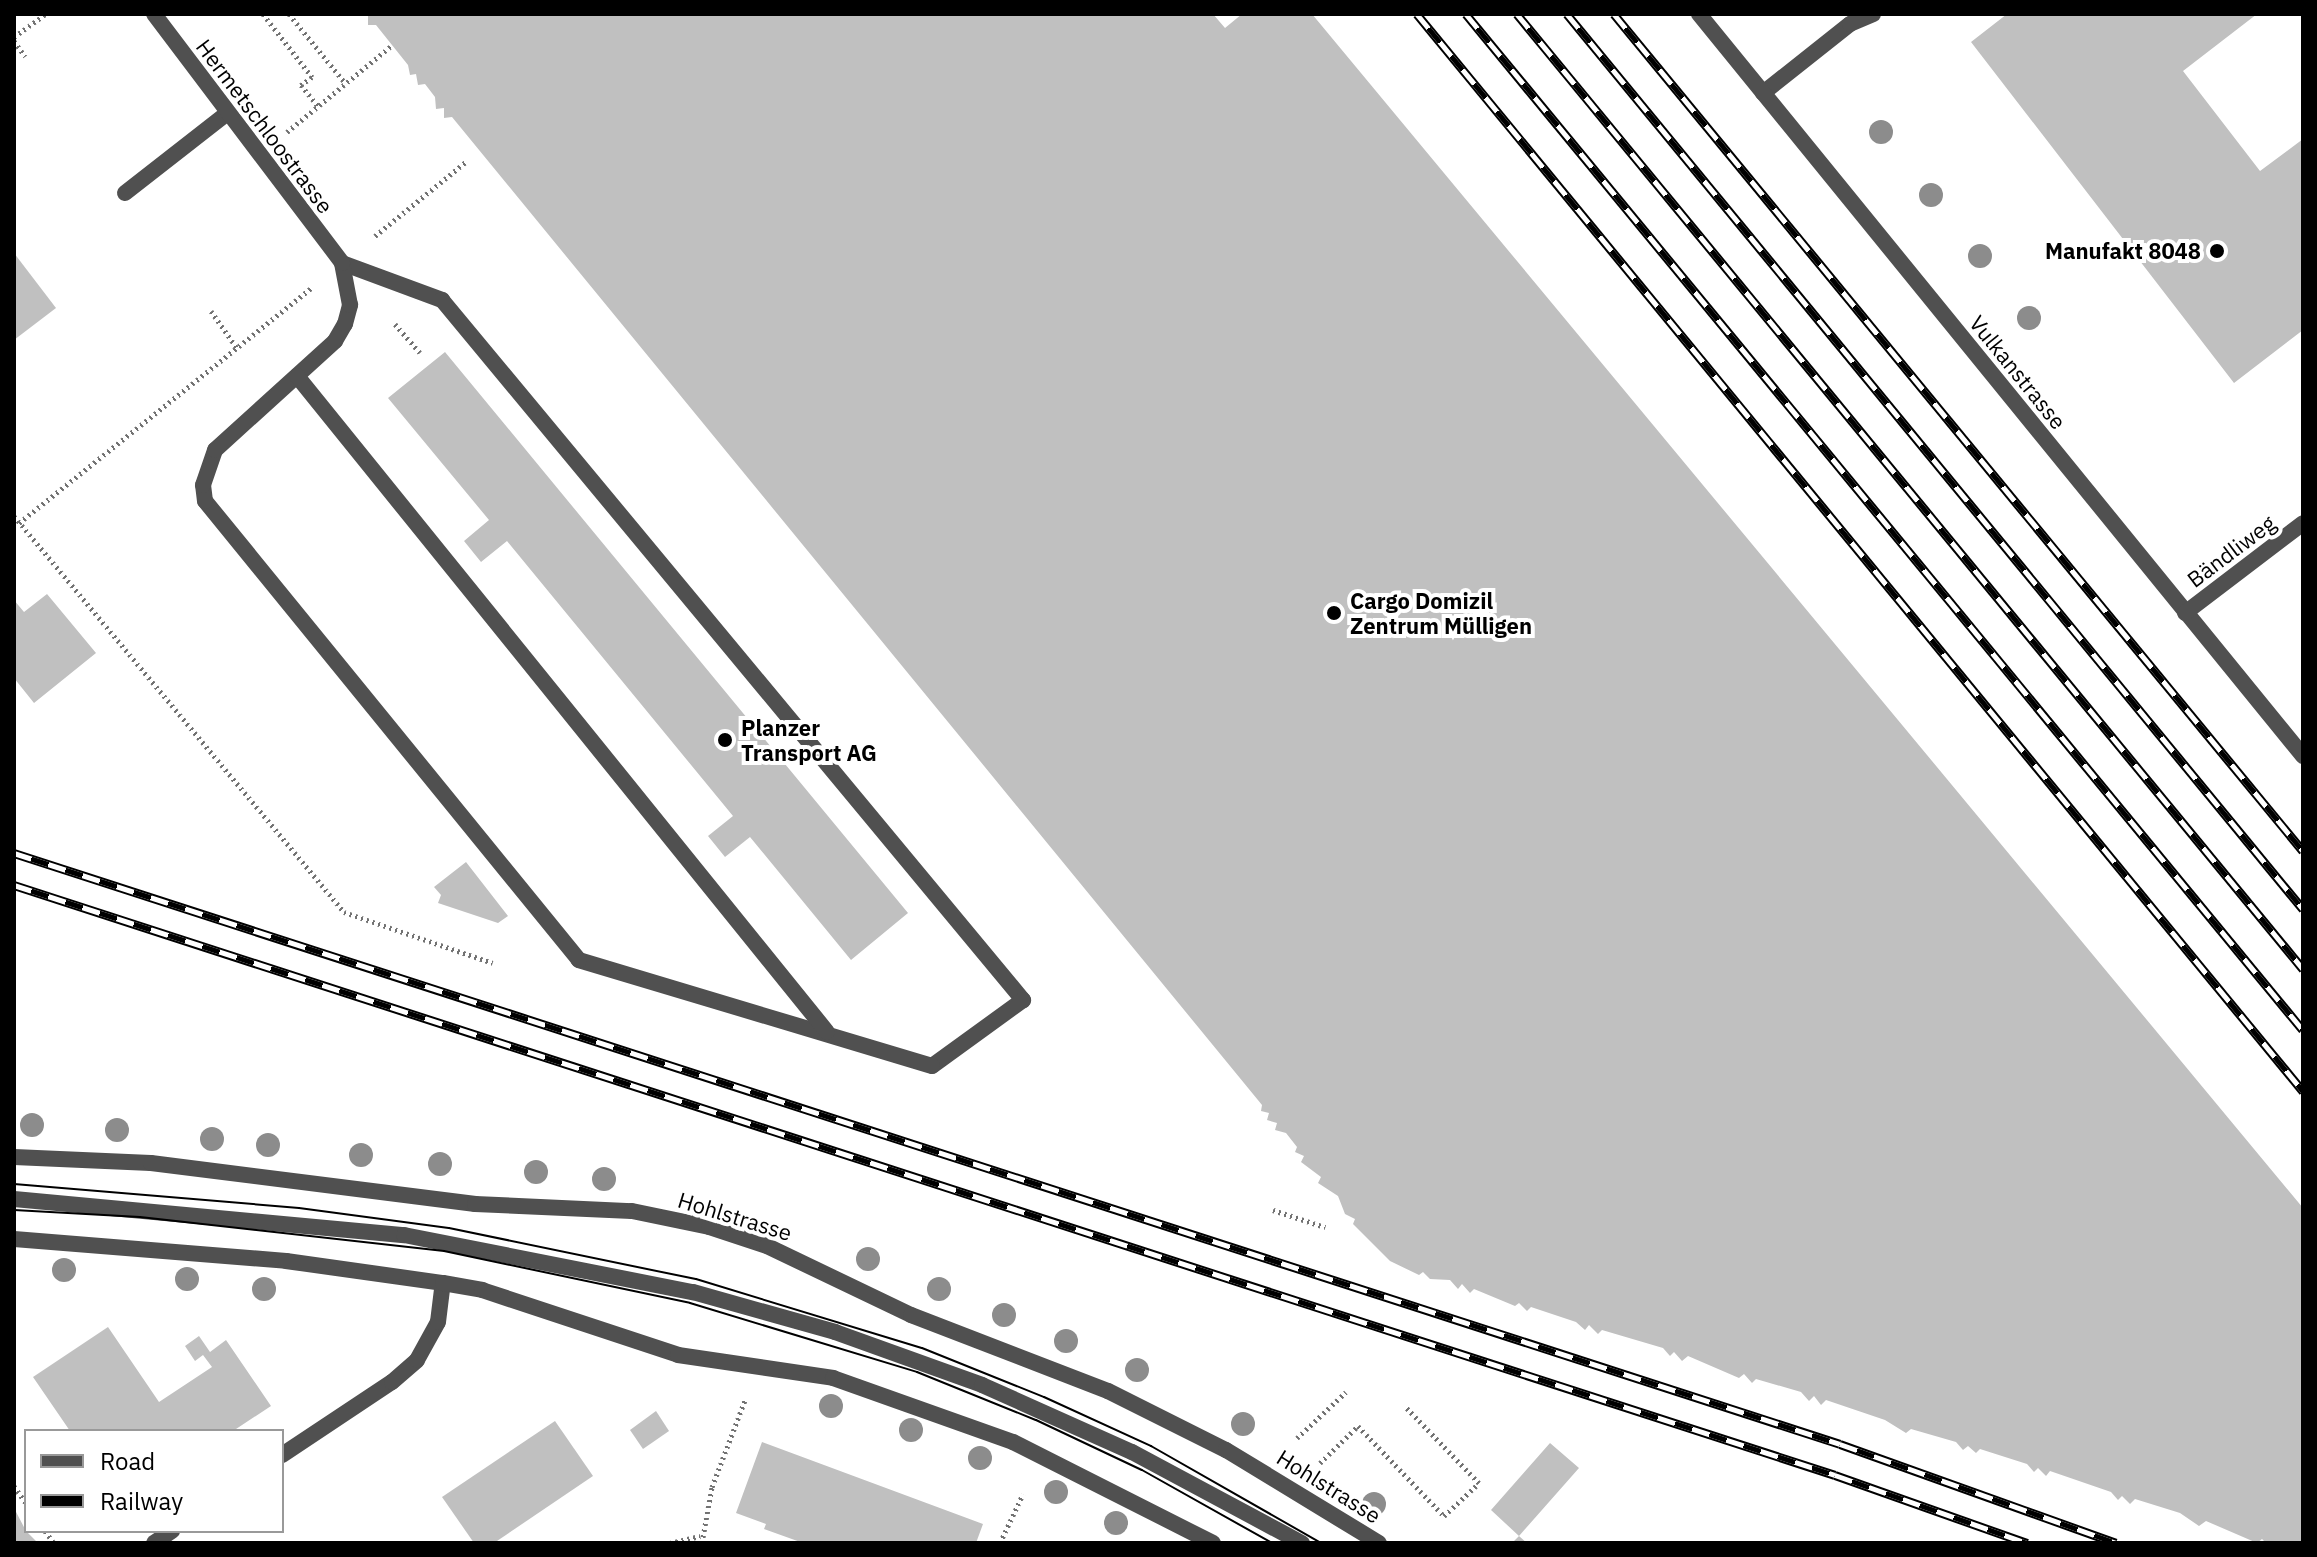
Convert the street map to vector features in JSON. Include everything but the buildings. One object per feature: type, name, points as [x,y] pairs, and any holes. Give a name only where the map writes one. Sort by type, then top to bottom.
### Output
[{"type":"street","name":"Hermetschloostrasse","points":[[154,14],[226,114],[342,263]]},
{"type":"street","name":"Vulkanstrasse","points":[[1699,14],[2303,756]]},
{"type":"street","points":[[1763,93],[1846,19],[1873,14]]},
{"type":"street","points":[[125,193],[226,114]]},
{"type":"street","points":[[342,263],[442,300],[1023,1000],[932,1066],[579,960],[223,527],[205,501],[203,485],[215,450],[335,341],[345,324],[350,305],[342,263]]},
{"type":"street","points":[[297,376],[827,1032]]},
{"type":"street","name":"Bändliweg","points":[[2185,613],[2303,523]]},
{"type":"street","name":"Hohlstrasse","points":[[14,1157],[151,1163],[475,1204],[632,1211],[709,1227],[767,1246],[911,1315],[1108,1391],[1226,1450],[1379,1543]]},
{"type":"street","points":[[14,1199],[404,1235],[693,1292],[835,1332],[982,1385],[1132,1452],[1302,1543]]},
{"type":"street","points":[[14,1239],[286,1261],[482,1290],[667,1353],[790,1369],[878,1391],[1070,1468],[1213,1543]]},
{"type":"street","points":[[284,1454],[392,1382],[417,1360],[438,1322],[443,1283]]},
{"type":"path","points":[[25,56],[14,39],[46,14]]},
{"type":"path","points":[[263,14],[312,77],[301,85],[318,106]]},
{"type":"path","points":[[289,14],[346,84]]},
{"type":"path","points":[[258,155],[392,45]]},
{"type":"path","points":[[19,523],[467,161]]},
{"type":"path","points":[[211,311],[237,348]]},
{"type":"path","points":[[14,516],[344,912],[493,963]]},
{"type":"path","points":[[1273,1210],[1325,1227]]},
{"type":"path","points":[[1297,1438],[1346,1392]]},
{"type":"path","points":[[670,1543],[701,1539],[712,1487],[745,1400]]},
{"type":"path","points":[[1317,1466],[1358,1426],[1444,1516],[1479,1483],[1404,1405]]},
{"type":"path","points":[[1000,1543],[1023,1494]]},
{"type":"tram line","points":[[14,1184],[299,1208],[449,1228],[696,1279],[922,1348],[1044,1397],[1151,1446],[1321,1543]]},
{"type":"tram line","points":[[14,1210],[140,1217],[444,1251],[690,1303],[917,1372],[1036,1420],[1142,1470],[1272,1543]]},
{"type":"railway","points":[[1417,14],[2303,1091]]},
{"type":"railway","points":[[1466,14],[2303,1030]]},
{"type":"railway","points":[[1517,14],[2303,969]]},
{"type":"railway","points":[[1567,14],[2303,909]]},
{"type":"railway","points":[[1614,14],[2303,851]]},
{"type":"railway","points":[[14,853],[1840,1444],[2116,1543]]},
{"type":"railway","points":[[14,885],[1835,1475],[2027,1543]]},
{"type":"place","name":"Manufakt 8048","points":[[2217,251]]},
{"type":"place","name":"Cargo Domizil Zentrum Mülligen","points":[[1334,613]]},
{"type":"place","name":"Planzer Transport AG","points":[[725,740]]}]
